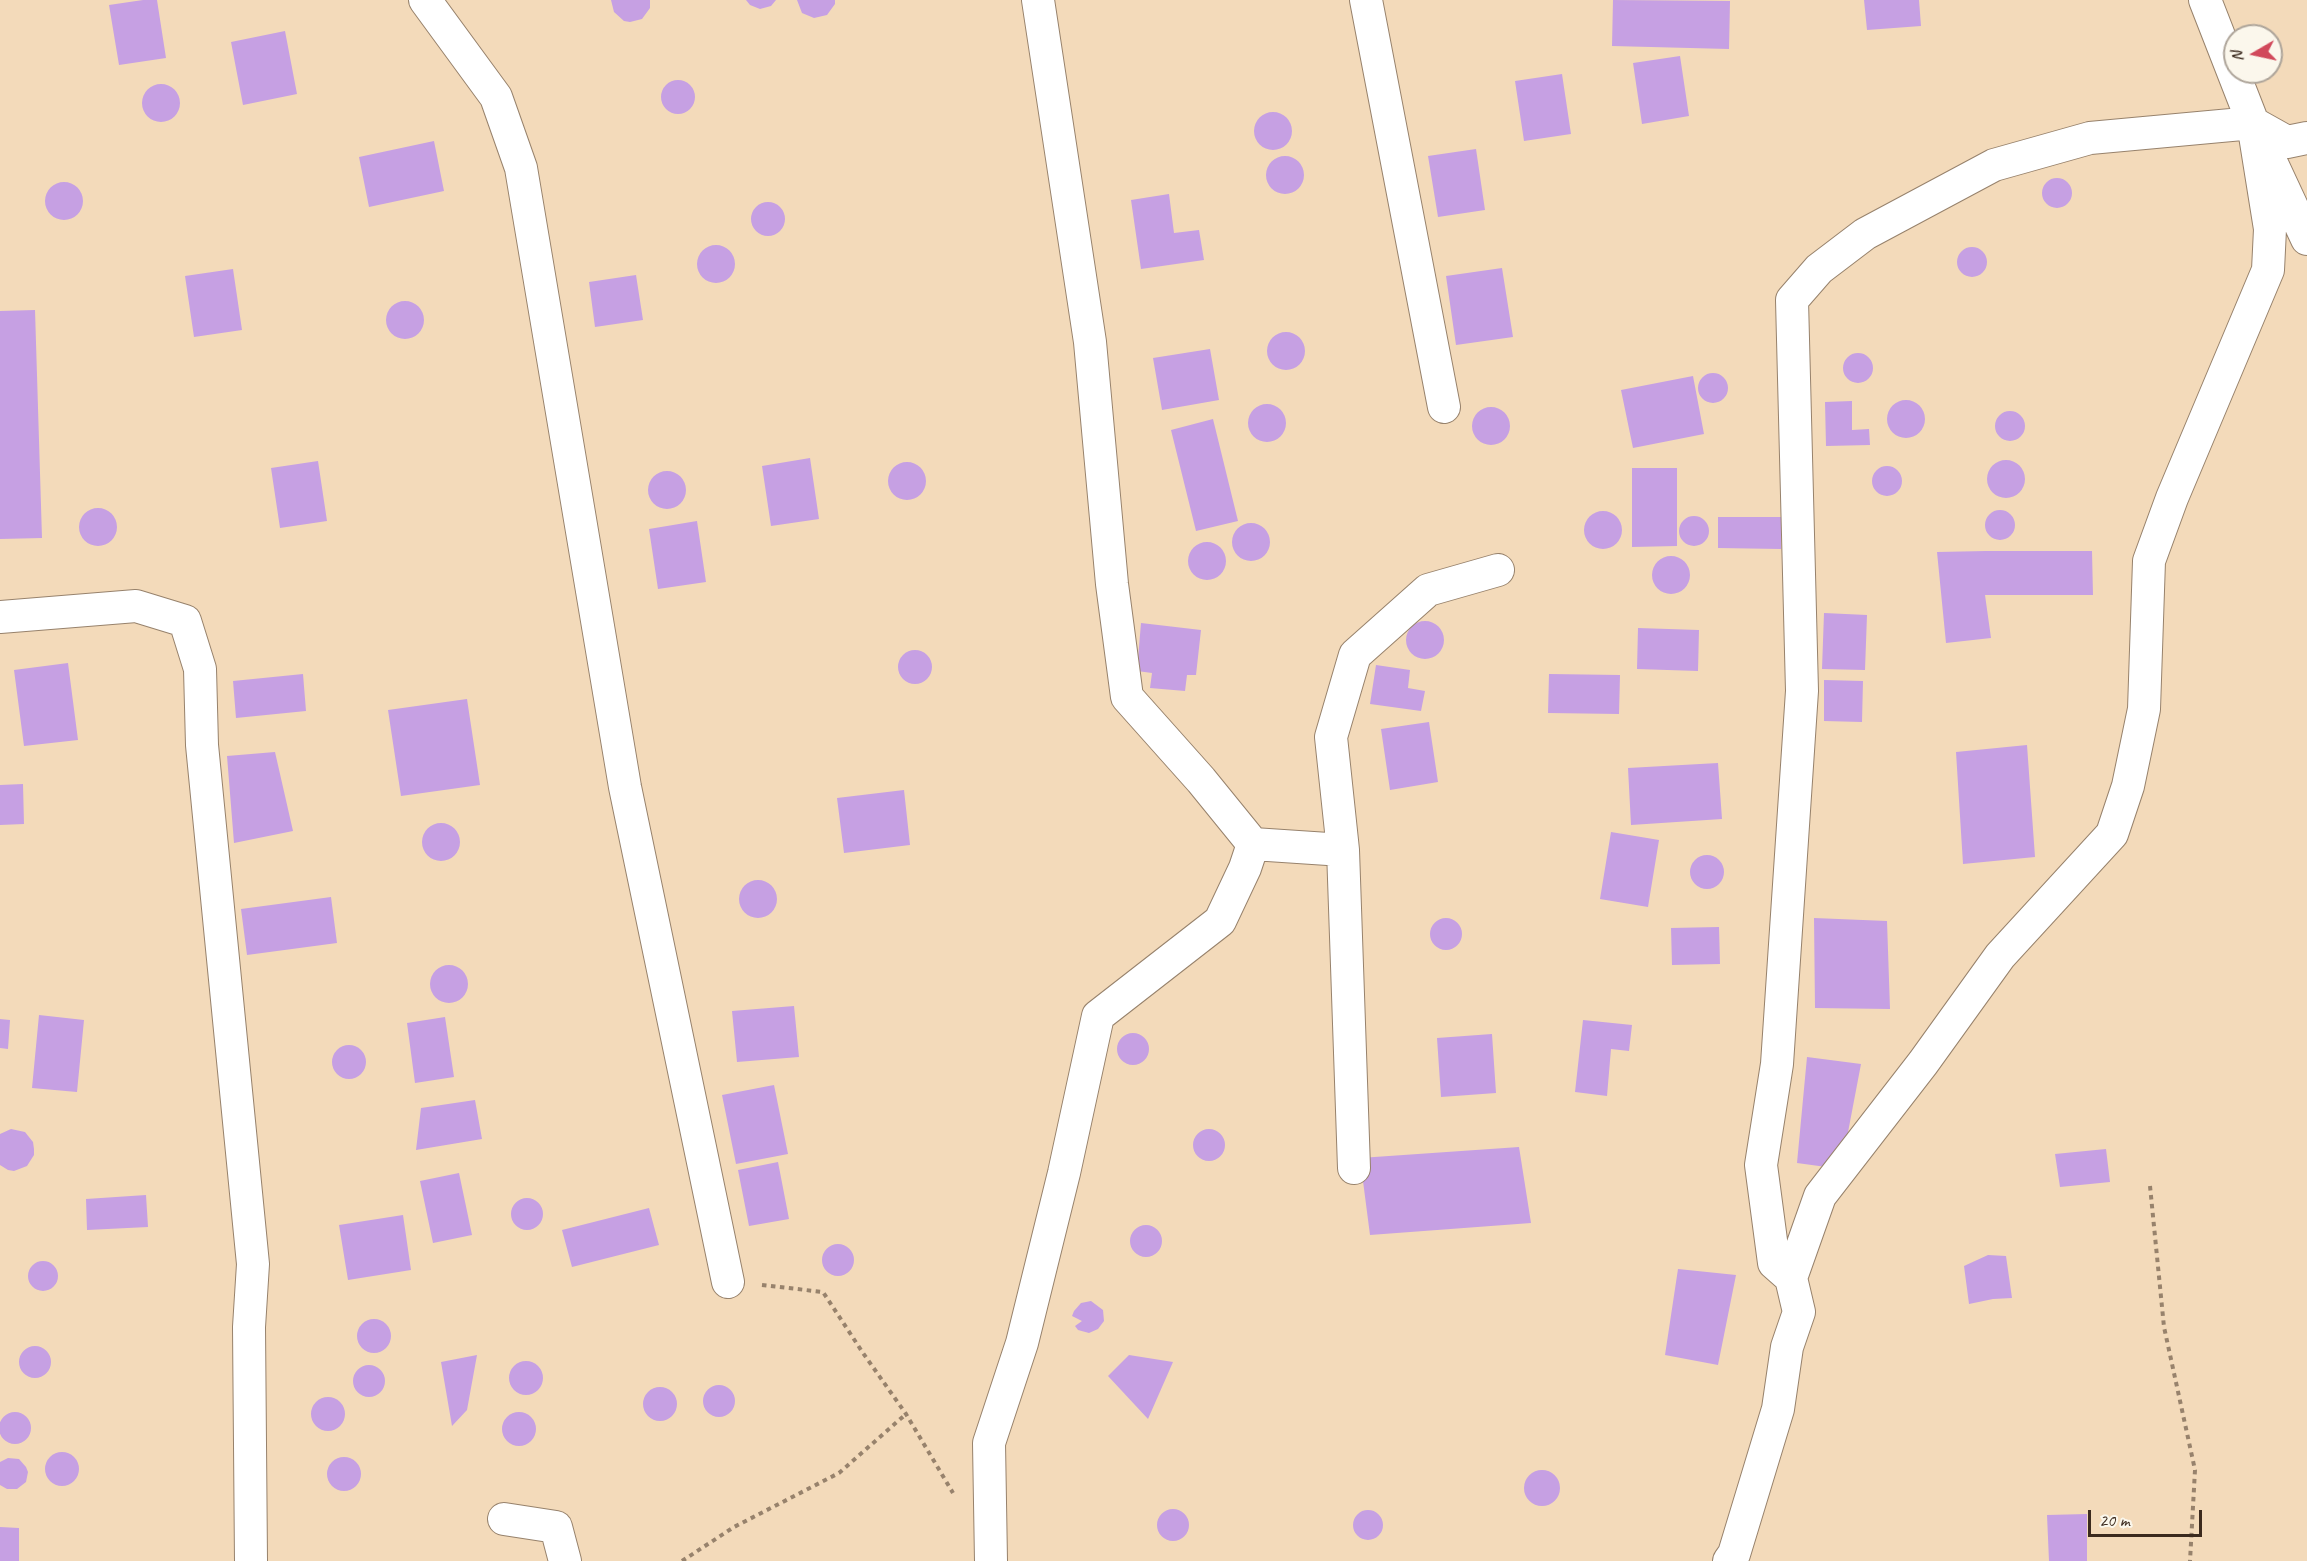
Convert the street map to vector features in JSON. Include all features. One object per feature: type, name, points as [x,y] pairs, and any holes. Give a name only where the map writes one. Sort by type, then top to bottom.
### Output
[{"type":"street","points":[[425,0],[496,97],[521,168],[625,787],[728,1282]]},
{"type":"street","points":[[1038,0],[1090,342],[1112,584],[1127,697],[1201,780],[1253,844],[1343,850]]},
{"type":"street","points":[[1366,0],[1444,407]]},
{"type":"street","points":[[2205,0],[2253,123],[2307,239]]},
{"type":"street","points":[[1730,1561],[1778,1409],[1786,1347],[1799,1312],[1791,1278],[1820,1196],[1923,1063],[2000,956],[2112,834],[2128,786],[2144,709],[2149,561],[2172,498],[2268,270],[2270,229],[2253,123]]},
{"type":"street","points":[[1791,1278],[1774,1263],[1761,1165],[1777,1064],[1802,691],[1792,300],[1819,269],[1865,234],[1994,165],[2090,138],[2253,123],[2287,142],[2307,138]]},
{"type":"street","points":[[1354,1168],[1343,850],[1331,737],[1355,655],[1428,590],[1498,570]]},
{"type":"street","points":[[0,617],[136,606],[185,621],[200,669],[202,745],[254,1264],[249,1327],[251,1561]]},
{"type":"street","points":[[992,1561],[989,1443],[1022,1343],[1064,1173],[1098,1016],[1220,921],[1245,868],[1253,844]]},
{"type":"street","points":[[504,1519],[555,1527],[565,1561]]},
{"type":"path","points":[[2150,1186],[2164,1327],[2195,1470],[2190,1561]]},
{"type":"path","points":[[728,1282],[824,1292],[906,1414],[953,1494]]},
{"type":"path","points":[[682,1561],[734,1527],[839,1473],[906,1414]]},
{"type":"building","points":[[157,0],[166,58],[119,65],[109,5]]},
{"type":"building","points":[[611,0],[650,0],[650,8],[642,19],[624,21],[614,12]]},
{"type":"building","points":[[746,0],[776,0],[771,6],[760,9],[750,5]]},
{"type":"building","points":[[797,0],[835,0],[835,4],[827,15],[814,18],[802,13]]},
{"type":"building","points":[[1613,0],[1730,1],[1729,49],[1612,46]]},
{"type":"building","points":[[1864,0],[1919,0],[1921,26],[1867,30]]},
{"type":"building","points":[[285,31],[297,94],[243,105],[231,42]]},
{"type":"building","points":[[1680,56],[1689,116],[1642,124],[1633,63]]},
{"type":"building","points":[[1562,74],[1571,134],[1524,141],[1515,81]]},
{"type":"building","points":[[678,80],[690,85],[695,97],[690,109],[678,114],[666,109],[661,97],[666,85]]},
{"type":"building","points":[[161,84],[175,89],[180,103],[175,117],[161,122],[147,117],[142,103],[147,89]]},
{"type":"building","points":[[1273,112],[1287,117],[1292,131],[1287,145],[1273,150],[1259,145],[1254,131],[1259,117]]},
{"type":"building","points":[[434,141],[444,191],[369,207],[359,157]]},
{"type":"building","points":[[1476,149],[1485,210],[1438,217],[1428,156]]},
{"type":"building","points":[[1285,156],[1299,161],[1304,175],[1299,189],[1285,194],[1271,189],[1266,175],[1271,161]]},
{"type":"building","points":[[2057,178],[2068,182],[2072,193],[2068,204],[2057,208],[2046,204],[2042,193],[2046,182]]},
{"type":"building","points":[[64,182],[78,187],[83,201],[78,215],[64,220],[50,215],[45,201],[50,187]]},
{"type":"building","points":[[1169,194],[1174,233],[1199,230],[1204,260],[1141,269],[1131,200]]},
{"type":"building","points":[[768,202],[780,207],[785,219],[780,231],[768,236],[756,231],[751,219],[756,207]]},
{"type":"building","points":[[716,245],[730,250],[735,264],[730,278],[716,283],[702,278],[697,264],[702,250]]},
{"type":"building","points":[[1972,247],[1983,251],[1987,262],[1983,273],[1972,277],[1961,273],[1957,262],[1961,251]]},
{"type":"building","points":[[1502,268],[1513,337],[1456,345],[1446,276]]},
{"type":"building","points":[[233,269],[242,330],[194,337],[185,276]]},
{"type":"building","points":[[636,275],[643,320],[595,327],[589,282]]},
{"type":"building","points":[[405,301],[419,306],[424,320],[419,334],[405,339],[391,334],[386,320],[391,306]]},
{"type":"building","points":[[35,310],[42,538],[0,539],[0,311]]},
{"type":"building","points":[[1286,332],[1300,337],[1305,351],[1300,365],[1286,370],[1272,365],[1267,351],[1272,337]]},
{"type":"building","points":[[1210,349],[1219,400],[1162,410],[1153,358]]},
{"type":"building","points":[[1858,353],[1864,354],[1872,362],[1872,374],[1864,382],[1858,383],[1852,382],[1844,374],[1843,368],[1844,362],[1852,354]]},
{"type":"building","points":[[1713,373],[1724,377],[1728,388],[1724,399],[1713,403],[1702,399],[1698,388],[1702,377]]},
{"type":"building","points":[[1693,376],[1704,434],[1633,448],[1621,390]]},
{"type":"building","points":[[1906,400],[1920,405],[1925,419],[1920,433],[1906,438],[1892,433],[1887,419],[1892,405]]},
{"type":"building","points":[[1852,401],[1852,430],[1869,429],[1870,445],[1826,446],[1825,402]]},
{"type":"building","points":[[1267,404],[1274,405],[1280,410],[1285,416],[1285,430],[1280,436],[1274,441],[1267,442],[1260,441],[1254,436],[1249,430],[1248,423],[1249,416],[1254,410],[1260,405]]},
{"type":"building","points":[[1491,407],[1505,412],[1510,426],[1505,440],[1491,445],[1477,440],[1472,426],[1477,412]]},
{"type":"building","points":[[2010,411],[2021,415],[2025,426],[2021,437],[2010,441],[1999,437],[1995,426],[1999,415]]},
{"type":"building","points":[[1213,419],[1238,521],[1196,531],[1171,430]]},
{"type":"building","points":[[810,458],[819,519],[771,526],[762,466]]},
{"type":"building","points":[[2006,460],[2020,465],[2025,479],[2020,493],[2006,498],[1992,493],[1987,479],[1992,465]]},
{"type":"building","points":[[318,461],[327,521],[280,528],[271,468]]},
{"type":"building","points":[[907,462],[921,467],[926,481],[921,495],[907,500],[893,495],[888,481],[893,467]]},
{"type":"building","points":[[1887,466],[1898,470],[1902,481],[1898,492],[1887,496],[1876,492],[1872,481],[1876,470]]},
{"type":"building","points":[[1632,468],[1677,468],[1677,546],[1632,547]]},
{"type":"building","points":[[667,471],[681,476],[686,490],[681,504],[667,509],[653,504],[648,490],[653,476]]},
{"type":"building","points":[[98,508],[112,513],[117,527],[112,541],[98,546],[84,541],[79,527],[84,513]]},
{"type":"building","points":[[2000,510],[2011,514],[2015,525],[2011,536],[2000,540],[1989,536],[1985,525],[1989,514]]},
{"type":"building","points":[[1603,511],[1617,516],[1622,530],[1617,544],[1603,549],[1589,544],[1584,530],[1589,516]]},
{"type":"building","points":[[1694,516],[1700,517],[1708,525],[1708,537],[1700,545],[1694,546],[1688,545],[1680,537],[1679,531],[1680,525],[1688,517]]},
{"type":"building","points":[[1718,517],[1781,517],[1781,549],[1718,548]]},
{"type":"building","points":[[697,521],[706,582],[658,589],[649,529]]},
{"type":"building","points":[[1251,523],[1265,528],[1270,542],[1265,556],[1251,561],[1237,556],[1232,542],[1237,528]]},
{"type":"building","points":[[1207,542],[1221,547],[1226,561],[1221,575],[1207,580],[1193,575],[1188,561],[1193,547]]},
{"type":"building","points":[[2092,551],[2093,595],[1985,595],[1991,638],[1946,643],[1937,552]]},
{"type":"building","points":[[1671,556],[1685,561],[1690,575],[1685,589],[1671,594],[1657,589],[1652,575],[1657,561]]},
{"type":"building","points":[[1824,613],[1867,615],[1865,670],[1822,669]]},
{"type":"building","points":[[1425,621],[1439,626],[1444,640],[1439,654],[1425,659],[1411,654],[1406,640],[1411,626]]},
{"type":"building","points":[[1141,623],[1201,630],[1196,675],[1187,675],[1185,691],[1150,688],[1152,673],[1137,671]]},
{"type":"building","points":[[1638,628],[1699,630],[1698,671],[1637,669]]},
{"type":"building","points":[[915,650],[927,655],[932,667],[927,679],[915,684],[903,679],[898,667],[903,655]]},
{"type":"building","points":[[68,663],[78,740],[24,746],[14,670]]},
{"type":"building","points":[[1376,665],[1410,670],[1408,688],[1425,691],[1421,711],[1370,704]]},
{"type":"building","points":[[303,674],[306,711],[236,718],[233,681]]},
{"type":"building","points":[[1549,674],[1620,675],[1619,714],[1548,713]]},
{"type":"building","points":[[1824,680],[1863,681],[1862,722],[1824,721]]},
{"type":"building","points":[[467,699],[480,785],[401,796],[388,710]]},
{"type":"building","points":[[1429,722],[1438,782],[1390,790],[1381,729]]},
{"type":"building","points":[[2027,745],[2035,857],[1963,864],[1956,752]]},
{"type":"building","points":[[275,752],[293,831],[234,843],[227,756]]},
{"type":"building","points":[[1718,763],[1722,819],[1631,825],[1628,768]]},
{"type":"building","points":[[23,784],[24,824],[0,825],[0,785]]},
{"type":"building","points":[[904,790],[910,845],[844,853],[837,798]]},
{"type":"building","points":[[441,823],[455,828],[460,842],[455,856],[441,861],[427,856],[422,842],[427,828]]},
{"type":"building","points":[[1611,832],[1659,840],[1648,907],[1600,899]]},
{"type":"building","points":[[1707,855],[1719,860],[1724,872],[1719,884],[1707,889],[1695,884],[1690,872],[1695,860]]},
{"type":"building","points":[[758,880],[772,885],[777,899],[772,913],[758,918],[744,913],[739,899],[744,885]]},
{"type":"building","points":[[331,897],[337,943],[247,955],[241,909]]},
{"type":"building","points":[[1446,918],[1458,922],[1462,934],[1458,946],[1446,950],[1434,946],[1430,934],[1434,922]]},
{"type":"building","points":[[1814,918],[1887,921],[1890,1009],[1815,1008]]},
{"type":"building","points":[[1719,927],[1720,964],[1672,965],[1671,928]]},
{"type":"building","points":[[449,965],[463,970],[468,984],[463,998],[449,1003],[435,998],[430,984],[435,970]]},
{"type":"building","points":[[794,1006],[799,1057],[737,1062],[732,1011]]},
{"type":"building","points":[[39,1015],[84,1020],[77,1092],[32,1088]]},
{"type":"building","points":[[445,1017],[454,1077],[415,1083],[407,1023]]},
{"type":"building","points":[[0,1019],[10,1020],[8,1049],[0,1048]]},
{"type":"building","points":[[1583,1020],[1632,1025],[1629,1051],[1611,1049],[1607,1096],[1575,1092]]},
{"type":"building","points":[[1133,1033],[1144,1038],[1149,1049],[1144,1060],[1133,1065],[1122,1060],[1117,1049],[1122,1038]]},
{"type":"building","points":[[1492,1034],[1496,1093],[1441,1097],[1437,1038]]},
{"type":"building","points":[[349,1045],[361,1050],[366,1062],[361,1074],[349,1079],[337,1074],[332,1062],[337,1050]]},
{"type":"building","points":[[1807,1057],[1861,1064],[1841,1169],[1797,1163]]},
{"type":"building","points":[[774,1085],[788,1154],[736,1164],[722,1095]]},
{"type":"building","points":[[475,1100],[482,1139],[416,1150],[421,1108]]},
{"type":"building","points":[[11,1129],[25,1132],[33,1142],[34,1149],[34,1155],[27,1166],[14,1171],[0,1165],[0,1134]]},
{"type":"building","points":[[1209,1129],[1220,1134],[1225,1145],[1220,1156],[1209,1161],[1198,1156],[1193,1145],[1198,1134]]},
{"type":"building","points":[[1519,1147],[1531,1223],[1370,1235],[1360,1158]]},
{"type":"building","points":[[2106,1149],[2110,1182],[2060,1187],[2055,1154]]},
{"type":"building","points":[[778,1162],[789,1219],[749,1226],[738,1170]]},
{"type":"building","points":[[459,1173],[472,1235],[433,1243],[420,1181]]},
{"type":"building","points":[[146,1195],[148,1227],[87,1230],[86,1199]]},
{"type":"building","points":[[527,1198],[538,1203],[543,1214],[538,1225],[527,1230],[516,1225],[511,1214],[516,1203]]},
{"type":"building","points":[[649,1208],[659,1245],[572,1267],[562,1230]]},
{"type":"building","points":[[403,1215],[411,1270],[348,1280],[339,1225]]},
{"type":"building","points":[[1146,1225],[1157,1230],[1162,1241],[1157,1252],[1146,1257],[1135,1252],[1130,1241],[1135,1230]]},
{"type":"building","points":[[838,1244],[849,1249],[854,1260],[849,1271],[838,1276],[827,1271],[822,1260],[827,1249]]},
{"type":"building","points":[[1988,1255],[2006,1256],[2012,1298],[1969,1304],[1964,1266]]},
{"type":"building","points":[[43,1261],[54,1265],[58,1276],[54,1287],[43,1291],[32,1287],[28,1276],[32,1265]]},
{"type":"building","points":[[1678,1269],[1736,1275],[1718,1365],[1665,1355]]},
{"type":"building","points":[[1091,1301],[1103,1310],[1104,1321],[1098,1329],[1089,1333],[1078,1330],[1075,1326],[1082,1321],[1072,1316],[1081,1303]]},
{"type":"building","points":[[374,1319],[386,1324],[391,1336],[386,1348],[374,1353],[362,1348],[357,1336],[362,1324]]},
{"type":"building","points":[[35,1346],[46,1351],[51,1362],[46,1373],[35,1378],[24,1373],[19,1362],[24,1351]]},
{"type":"building","points":[[477,1355],[467,1410],[452,1426],[441,1362]]},
{"type":"building","points":[[1129,1355],[1173,1362],[1148,1419],[1108,1376]]},
{"type":"building","points":[[526,1361],[538,1366],[543,1378],[538,1390],[526,1395],[514,1390],[509,1378],[514,1366]]},
{"type":"building","points":[[369,1365],[380,1370],[385,1381],[380,1392],[369,1397],[358,1392],[353,1381],[358,1370]]},
{"type":"building","points":[[719,1385],[730,1390],[735,1401],[730,1412],[719,1417],[708,1412],[703,1401],[708,1390]]},
{"type":"building","points":[[660,1387],[672,1392],[677,1404],[672,1416],[660,1421],[648,1416],[643,1404],[648,1392]]},
{"type":"building","points":[[328,1397],[340,1402],[345,1414],[340,1426],[328,1431],[316,1426],[311,1414],[316,1402]]},
{"type":"building","points":[[15,1412],[26,1417],[31,1428],[26,1439],[15,1444],[4,1439],[-1,1428],[4,1417]]},
{"type":"building","points":[[519,1412],[531,1417],[536,1429],[531,1441],[519,1446],[507,1441],[502,1429],[507,1417]]},
{"type":"building","points":[[62,1452],[74,1457],[79,1469],[74,1481],[62,1486],[50,1481],[45,1469],[50,1457]]},
{"type":"building","points":[[344,1457],[356,1462],[361,1474],[356,1486],[344,1491],[332,1486],[327,1474],[332,1462]]},
{"type":"building","points":[[8,1458],[19,1459],[28,1472],[26,1482],[17,1489],[7,1489],[0,1485],[0,1462]]},
{"type":"building","points":[[1542,1470],[1555,1475],[1560,1488],[1555,1501],[1542,1506],[1529,1501],[1524,1488],[1529,1475]]},
{"type":"building","points":[[1173,1509],[1184,1514],[1189,1525],[1184,1536],[1173,1541],[1162,1536],[1157,1525],[1162,1514]]},
{"type":"building","points":[[1368,1510],[1379,1514],[1383,1525],[1379,1536],[1368,1540],[1357,1536],[1353,1525],[1357,1514]]},
{"type":"building","points":[[2087,1514],[2087,1561],[2049,1561],[2047,1515]]},
{"type":"building","points":[[0,1527],[19,1528],[19,1561],[0,1561]]}]
